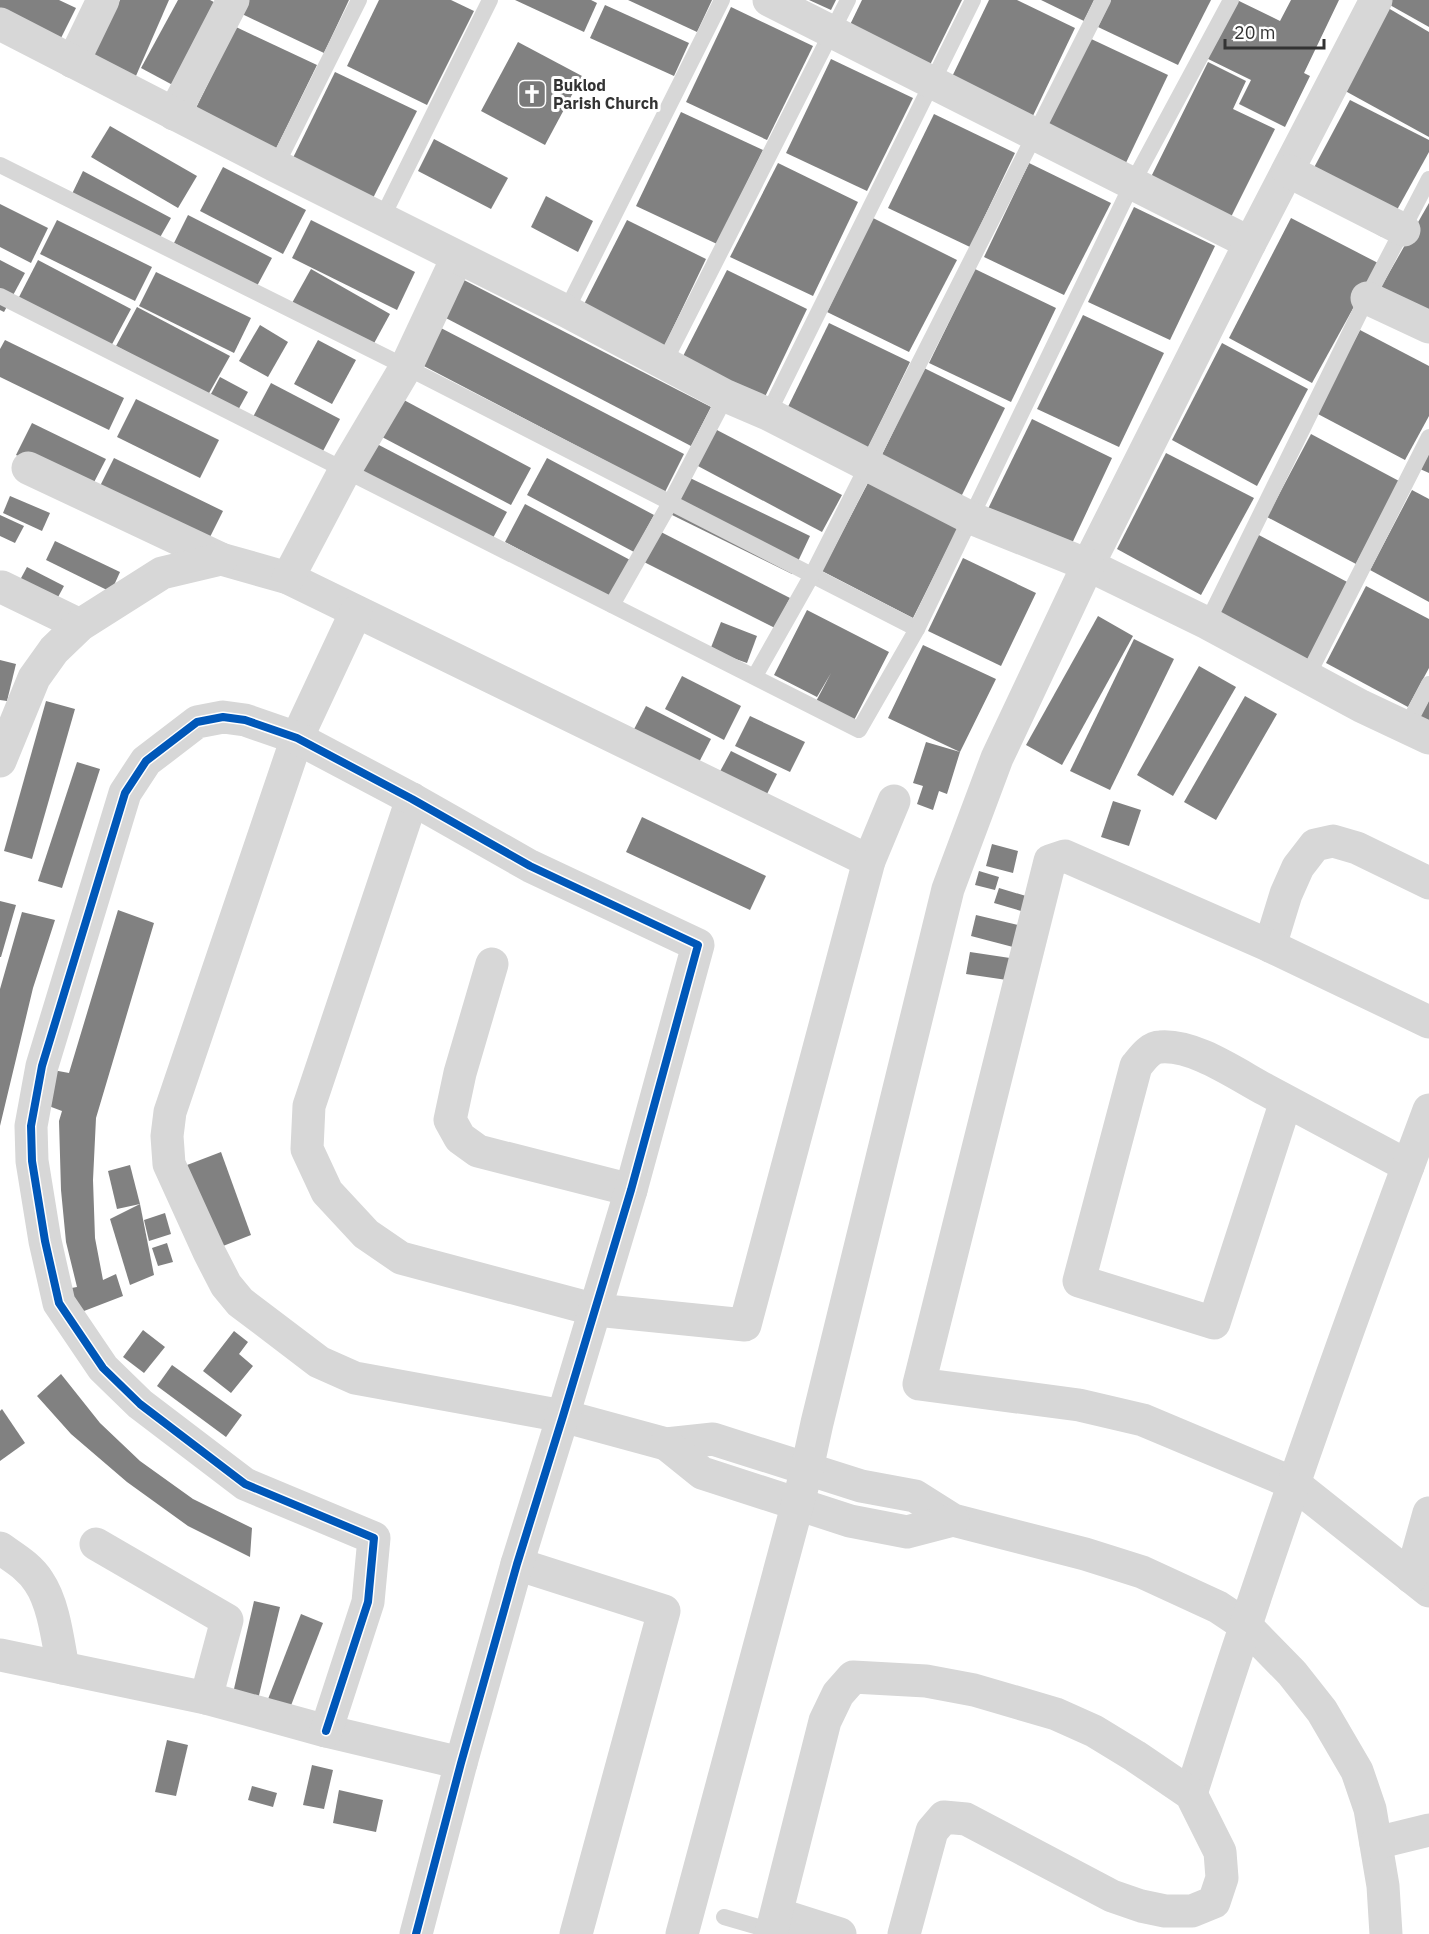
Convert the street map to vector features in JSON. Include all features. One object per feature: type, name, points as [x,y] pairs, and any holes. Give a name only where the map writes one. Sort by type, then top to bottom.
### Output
[{"type":"street","points":[[73,62],[103,0]]},
{"type":"street","points":[[174,114],[233,0]]},
{"type":"street","points":[[770,0],[1250,243]]},
{"type":"street","points":[[682,1934],[798,1505],[948,889],[997,758],[1088,565],[1250,243],[1376,0]]},
{"type":"street","points":[[0,24],[457,258],[566,311],[726,396],[768,414],[970,518],[1088,565],[1207,623],[1418,733]]},
{"type":"street","points":[[1288,171],[1404,230]]},
{"type":"street","points":[[288,578],[345,470],[406,367],[457,258]]},
{"type":"street","points":[[1367,298],[1429,327]]},
{"type":"street","points":[[28,468],[221,559],[288,578],[869,861]]},
{"type":"street","points":[[0,761],[34,678],[54,650],[80,625],[162,573],[221,559]]},
{"type":"street","points":[[2,587],[80,625]]},
{"type":"street","points":[[356,612],[297,738],[170,1112],[167,1136],[169,1164],[226,1285],[240,1302],[319,1362],[355,1378],[563,1416],[666,1444],[713,1439],[861,1486],[915,1496],[953,1520],[1085,1554],[1142,1572],[1218,1606],[1245,1625],[1292,1673],[1322,1711],[1357,1771],[1370,1809],[1376,1842],[1383,1886],[1386,1934]]},
{"type":"street","points":[[326,1731],[368,1602],[374,1538],[245,1484],[140,1404],[104,1368],[60,1303],[45,1241],[32,1149],[31,1126],[42,1066],[125,793],[146,761],[197,722],[223,717],[245,720],[297,738],[412,799],[530,866],[698,945],[596,1310],[517,1563],[416,1934]]},
{"type":"street","points":[[412,799],[309,1106],[307,1149],[327,1192],[366,1234],[401,1258],[596,1310],[745,1325],[869,861],[894,801]]},
{"type":"street","points":[[1270,946],[1286,894],[1298,867],[1315,845],[1333,841],[1357,848],[1429,883]]},
{"type":"street","points":[[1420,1584],[1293,1483],[1143,1420],[1079,1406],[919,1384],[1050,861],[1065,856],[1270,946],[1429,1022]]},
{"type":"street","points":[[492,964],[460,1073],[450,1120],[460,1138],[478,1151],[631,1190]]},
{"type":"street","points":[[1287,1101],[1214,1323],[1079,1281],[1136,1066],[1157,1047],[1176,1047],[1198,1054],[1287,1101],[1408,1166]]},
{"type":"street","points":[[1191,1794],[1293,1483],[1429,1110]]},
{"type":"street","points":[[666,1444],[702,1473],[850,1521],[907,1532],[953,1520]]},
{"type":"street","points":[[1420,1584],[1429,1513]]},
{"type":"street","points":[[96,1544],[227,1620],[206,1698]]},
{"type":"street","points":[[0,1548],[24,1565],[40,1582],[48,1603],[63,1668]]},
{"type":"street","points":[[517,1563],[664,1611],[576,1934]]},
{"type":"street","points":[[0,1655],[206,1698],[326,1731],[461,1763]]},
{"type":"street","points":[[840,1934],[773,1926],[825,1721],[838,1694],[853,1677],[926,1681],[974,1690],[1056,1714],[1094,1731],[1191,1794],[1220,1852],[1222,1878],[1214,1902],[1192,1911],[1165,1911],[1112,1896],[966,1819],[944,1817],[932,1831],[904,1934]]},
{"type":"street","points":[[1376,1842],[1429,1830]]},
{"type":"lane","points":[[276,166],[359,0]]},
{"type":"lane","points":[[381,218],[490,0]]},
{"type":"lane","points":[[566,311],[722,0]]},
{"type":"lane","points":[[664,363],[848,0]]},
{"type":"lane","points":[[768,414],[972,0]]},
{"type":"lane","points":[[755,676],[812,575],[1103,0]]},
{"type":"lane","points":[[0,296],[859,730],[917,629],[1132,184],[1231,0]]},
{"type":"lane","points":[[0,165],[406,367],[917,629]]},
{"type":"lane","points":[[1207,623],[1367,298],[1429,179]]},
{"type":"lane","points":[[612,605],[670,503],[726,396]]},
{"type":"lane","points":[[1307,677],[1429,437]]},
{"type":"lane","points":[[1418,733],[1429,684]]},
{"type":"lane","points":[[724,1917],[773,1926]]},
{"type":"building","points":[[0,0],[59,0],[76,8],[58,44],[0,15]]},
{"type":"building","points":[[120,0],[169,0],[132,85],[87,66]]},
{"type":"building","points":[[178,0],[210,0],[227,9],[182,90],[141,68]]},
{"type":"building","points":[[249,0],[349,0],[324,53],[242,14]]},
{"type":"building","points":[[379,0],[451,0],[474,11],[427,105],[347,66]]},
{"type":"building","points":[[515,0],[591,0],[597,3],[584,32]]},
{"type":"building","points":[[628,0],[712,0],[697,32]]},
{"type":"building","points":[[809,0],[836,0],[831,10]]},
{"type":"building","points":[[862,0],[962,0],[927,71],[846,33]]},
{"type":"building","points":[[989,0],[1017,0],[1075,28],[1030,122],[949,83]]},
{"type":"building","points":[[1041,0],[1094,0],[1084,21]]},
{"type":"building","points":[[1111,0],[1211,0],[1178,65],[1098,27]]},
{"type":"building","points":[[1237,0],[1280,21],[1291,0],[1339,0],[1304,73],[1310,76],[1285,127],[1239,104],[1251,80],[1200,55]]},
{"type":"building","points":[[1381,0],[1429,0],[1429,27]]},
{"type":"building","points":[[605,5],[689,43],[674,76],[590,38]]},
{"type":"building","points":[[1383,5],[1429,32],[1429,137],[1338,87]]},
{"type":"building","points":[[731,7],[813,46],[767,140],[686,102]]},
{"type":"building","points":[[236,27],[317,65],[271,159],[190,120]]},
{"type":"building","points":[[1087,37],[1168,75],[1123,169],[1041,130]]},
{"type":"building","name":"Buklod Parish Church","points":[[518,42],[582,76],[545,145],[481,111]]},
{"type":"building","points":[[831,59],[913,98],[867,191],[786,153]]},
{"type":"building","points":[[1208,62],[1246,81],[1233,109],[1275,129],[1229,221],[1148,183]]},
{"type":"building","points":[[335,72],[417,111],[370,204],[289,166]]},
{"type":"building","points":[[1350,100],[1429,140],[1429,152],[1382,237],[1301,192]]},
{"type":"building","points":[[681,112],[763,150],[717,244],[636,206]]},
{"type":"building","points":[[934,114],[1015,153],[970,247],[888,208]]},
{"type":"building","points":[[110,126],[197,176],[178,208],[91,157]]},
{"type":"building","points":[[434,139],[508,178],[491,209],[418,171]]},
{"type":"building","points":[[778,163],[858,202],[813,296],[730,257]]},
{"type":"building","points":[[1029,163],[1111,203],[1064,295],[984,257]]},
{"type":"building","points":[[223,167],[306,210],[283,254],[200,211]]},
{"type":"building","points":[[83,171],[171,218],[158,241],[71,196]]},
{"type":"building","points":[[546,196],[593,221],[578,252],[531,227]]},
{"type":"building","points":[[1429,203],[1429,318],[1377,294]]},
{"type":"building","points":[[0,204],[48,228],[31,263],[0,247]]},
{"type":"building","points":[[1134,207],[1215,246],[1170,340],[1088,302]]},
{"type":"building","points":[[188,215],[272,258],[257,286],[174,243]]},
{"type":"building","points":[[873,218],[957,260],[909,352],[827,312]]},
{"type":"building","points":[[1291,218],[1378,263],[1312,383],[1229,338]]},
{"type":"building","points":[[57,220],[152,267],[135,301],[40,254]]},
{"type":"building","points":[[311,220],[415,272],[397,310],[292,258]]},
{"type":"building","points":[[627,220],[706,259],[661,353],[579,314]]},
{"type":"building","points":[[0,260],[25,273],[4,312],[0,310]]},
{"type":"building","points":[[38,260],[131,309],[110,348],[18,299]]},
{"type":"building","points":[[311,269],[390,314],[372,347],[292,303]]},
{"type":"building","points":[[975,269],[1056,308],[1011,402],[929,363]]},
{"type":"building","points":[[727,270],[807,309],[762,403],[679,364]]},
{"type":"building","points":[[156,272],[251,318],[234,353],[139,306]]},
{"type":"building","points":[[462,279],[711,407],[691,446],[442,316]]},
{"type":"building","points":[[137,307],[230,356],[208,395],[116,346]]},
{"type":"building","points":[[1083,315],[1164,353],[1119,447],[1037,409]]},
{"type":"building","points":[[829,323],[910,362],[864,456],[783,417]]},
{"type":"building","points":[[260,325],[288,342],[268,377],[239,361]]},
{"type":"building","points":[[439,327],[684,454],[665,492],[420,364]]},
{"type":"building","points":[[1360,330],[1429,366],[1429,416],[1405,460],[1316,413]]},
{"type":"building","points":[[5,340],[124,398],[109,430],[0,377],[0,349]]},
{"type":"building","points":[[318,340],[356,360],[332,404],[294,384]]},
{"type":"building","points":[[1222,343],[1308,389],[1257,486],[1172,440]]},
{"type":"building","points":[[924,368],[1005,408],[959,501],[878,463]]},
{"type":"building","points":[[220,377],[248,392],[232,421],[204,407]]},
{"type":"building","points":[[271,383],[340,419],[322,453],[253,417]]},
{"type":"building","points":[[136,399],[219,440],[200,478],[117,437]]},
{"type":"building","points":[[402,399],[531,468],[511,505],[382,437]]},
{"type":"building","points":[[1032,419],[1112,458],[1068,552],[986,513]]},
{"type":"building","points":[[32,423],[106,459],[89,492],[16,455]]},
{"type":"building","points":[[715,429],[842,495],[822,532],[696,465]]},
{"type":"building","points":[[1311,434],[1399,481],[1356,564],[1267,517]]},
{"type":"building","points":[[377,444],[507,512],[487,549],[357,481]]},
{"type":"building","points":[[1429,452],[1429,473],[1420,469]]},
{"type":"building","points":[[1166,453],[1254,498],[1201,595],[1117,549]]},
{"type":"building","points":[[114,458],[223,511],[206,545],[97,492]]},
{"type":"building","points":[[547,458],[654,515],[634,552],[527,495]]},
{"type":"building","points":[[688,477],[810,536],[792,574],[670,514]]},
{"type":"building","points":[[870,479],[960,524],[913,618],[822,571]]},
{"type":"building","points":[[1412,490],[1429,499],[1429,602],[1370,570]]},
{"type":"building","points":[[10,496],[50,513],[42,531],[3,513]]},
{"type":"building","points":[[525,504],[632,561],[612,598],[505,542]]},
{"type":"building","points":[[0,515],[24,526],[15,543],[0,536]]},
{"type":"building","points":[[659,531],[790,598],[775,628],[644,562]]},
{"type":"building","points":[[1255,533],[1351,584],[1303,673],[1208,622]]},
{"type":"building","points":[[55,541],[120,572],[111,592],[46,560]]},
{"type":"building","points":[[963,558],[1036,593],[1001,666],[928,631]]},
{"type":"building","points":[[27,567],[64,586],[50,612],[13,593]]},
{"type":"building","points":[[1366,586],[1429,619],[1429,668],[1408,707],[1326,663]]},
{"type":"building","points":[[807,610],[889,652],[850,728],[812,709],[831,673],[817,697],[774,675]]},
{"type":"building","points":[[1098,616],[1133,636],[1062,765],[1026,745]]},
{"type":"building","points":[[721,622],[757,636],[747,663],[710,650]]},
{"type":"building","points":[[1134,639],[1174,659],[1110,790],[1070,771]]},
{"type":"building","points":[[923,645],[996,679],[960,752],[888,718]]},
{"type":"building","points":[[0,660],[16,664],[7,701],[0,700]]},
{"type":"building","points":[[1199,666],[1236,687],[1173,796],[1137,775]]},
{"type":"building","points":[[682,676],[741,706],[724,740],[665,709]]},
{"type":"building","points":[[1245,696],[1277,714],[1216,820],[1184,802]]},
{"type":"building","points":[[1429,700],[1429,733],[1415,726]]},
{"type":"building","points":[[46,701],[75,709],[32,859],[4,851]]},
{"type":"building","points":[[646,706],[711,739],[695,770],[630,737]]},
{"type":"building","points":[[750,716],[805,742],[790,772],[735,746]]},
{"type":"building","points":[[926,742],[960,752],[947,794],[939,791],[933,810],[917,804],[923,786],[913,783]]},
{"type":"building","points":[[731,751],[777,774],[763,802],[717,777]]},
{"type":"building","points":[[77,762],[100,769],[62,888],[38,881]]},
{"type":"building","points":[[1113,801],[1141,810],[1129,846],[1101,837]]},
{"type":"building","points":[[642,817],[766,876],[750,910],[626,852]]},
{"type":"building","points":[[992,844],[1018,851],[1013,873],[986,866]]},
{"type":"building","points":[[979,871],[999,877],[995,890],[975,885]]},
{"type":"building","points":[[999,888],[1026,896],[1021,911],[994,903]]},
{"type":"building","points":[[0,901],[16,905],[1,957],[0,957]]},
{"type":"building","points":[[118,910],[154,923],[96,1118],[93,1180],[95,1238],[103,1280],[116,1274],[123,1296],[71,1316],[60,1290],[77,1287],[66,1242],[61,1190],[59,1121],[62,1111],[46,1105],[53,1070],[69,1073]]},
{"type":"building","points":[[22,912],[55,920],[33,988],[0,1126],[0,989]]},
{"type":"building","points":[[976,915],[1018,925],[1013,947],[971,936]]},
{"type":"building","points":[[970,952],[1010,958],[1007,980],[966,974]]},
{"type":"building","points":[[221,1152],[251,1235],[218,1248],[187,1165]]},
{"type":"building","points":[[130,1165],[140,1204],[117,1209],[108,1171]]},
{"type":"building","points":[[140,1204],[154,1275],[130,1285],[110,1219]]},
{"type":"building","points":[[165,1213],[171,1234],[149,1241],[144,1220]]},
{"type":"building","points":[[167,1243],[173,1262],[158,1266],[152,1248]]},
{"type":"building","points":[[143,1330],[165,1347],[144,1373],[123,1357]]},
{"type":"building","points":[[234,1331],[248,1342],[239,1354],[253,1366],[231,1393],[203,1371]]},
{"type":"building","points":[[172,1365],[242,1415],[226,1437],[157,1386]]},
{"type":"building","points":[[61,1374],[100,1423],[140,1461],[193,1499],[252,1528],[250,1557],[188,1526],[127,1482],[71,1434],[37,1396]]},
{"type":"building","points":[[2,1409],[25,1443],[0,1461],[0,1411]]},
{"type":"building","points":[[254,1601],[280,1607],[256,1708],[231,1702]]},
{"type":"building","points":[[301,1614],[323,1623],[285,1721],[263,1712]]},
{"type":"building","points":[[167,1740],[188,1745],[176,1796],[155,1792]]},
{"type":"building","points":[[312,1765],[333,1770],[324,1809],[303,1805]]},
{"type":"building","points":[[252,1786],[277,1793],[273,1807],[248,1800]]},
{"type":"building","points":[[339,1790],[383,1800],[376,1832],[333,1823]]},
{"type":"cycle path","points":[[326,1731],[368,1602],[374,1538],[245,1484],[140,1404],[103,1368],[59,1303],[45,1241],[32,1161],[31,1126],[42,1066],[125,793],[146,761],[197,722],[223,717],[245,720],[297,738],[412,799],[530,866],[698,945],[631,1190],[517,1564],[416,1934]]},
{"type":"place","name":"Buklod Parish Church","points":[[532,94]]}]
